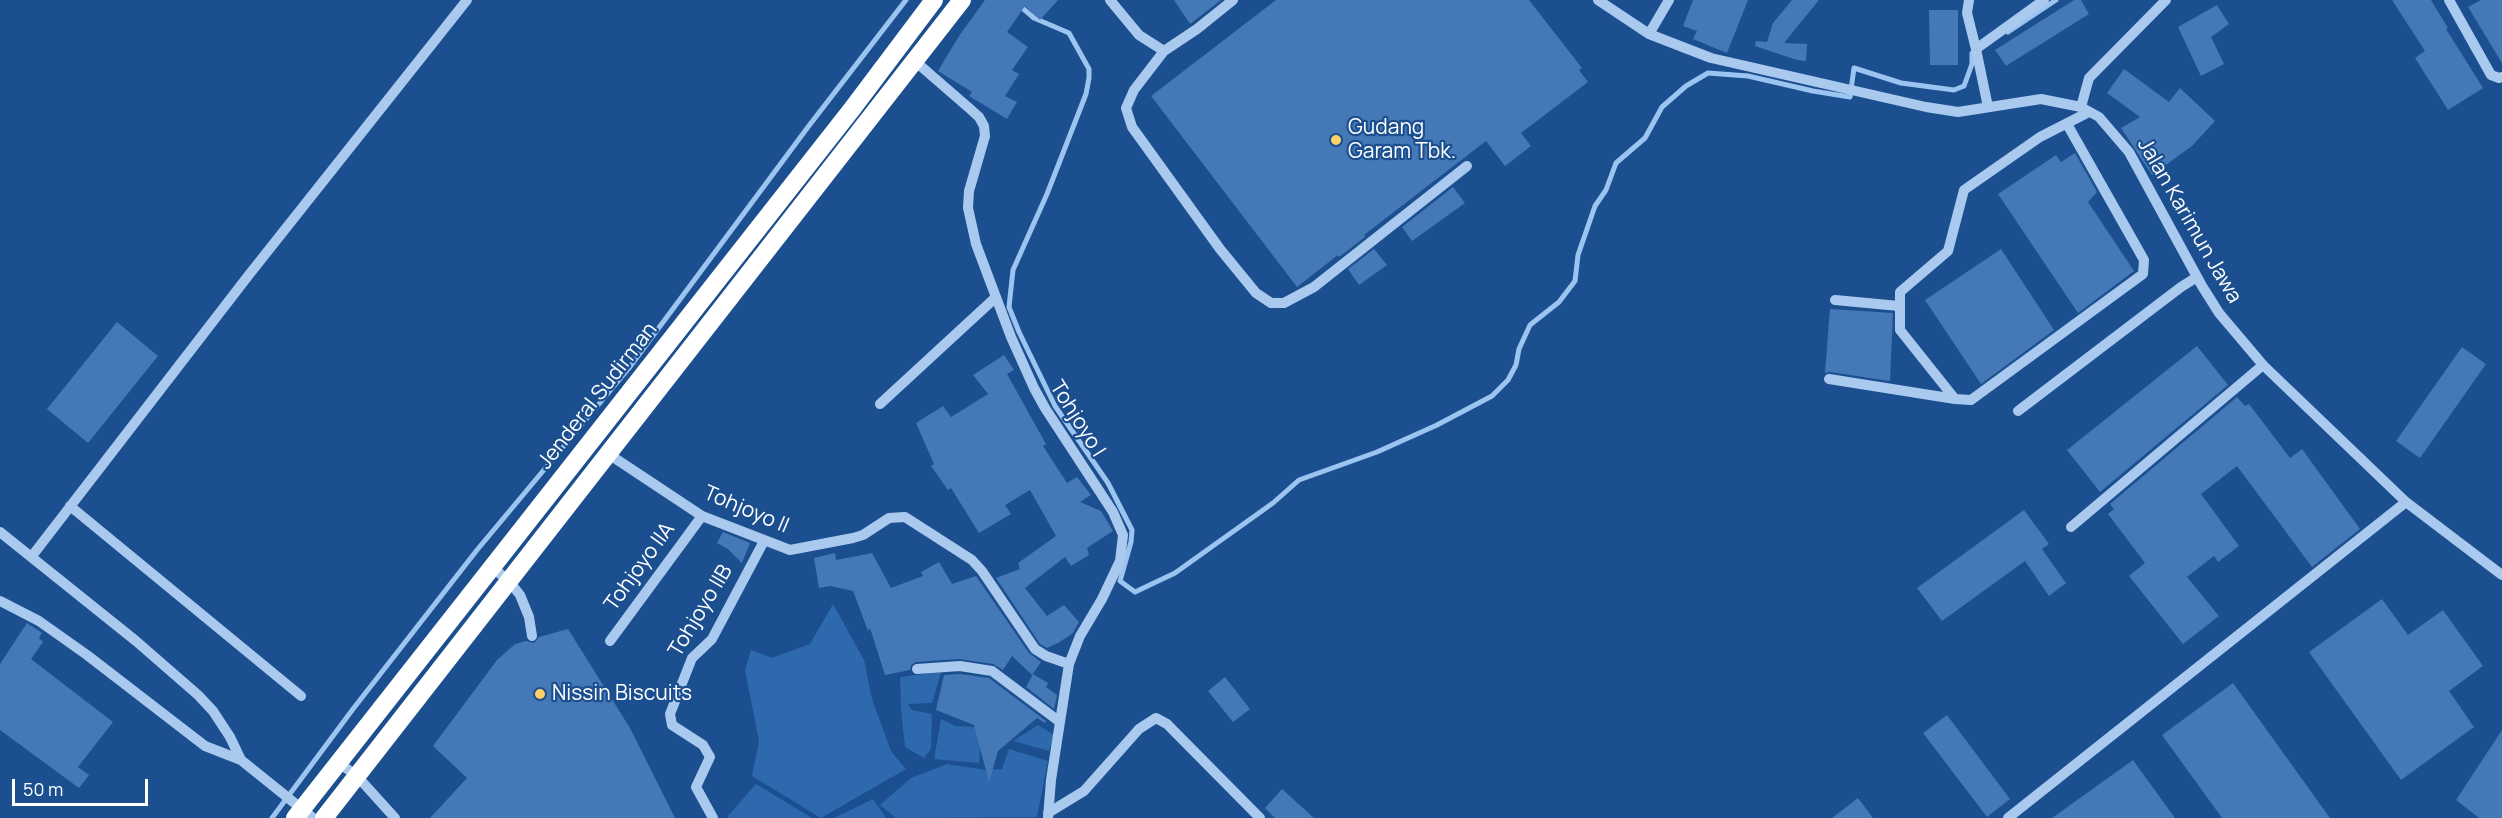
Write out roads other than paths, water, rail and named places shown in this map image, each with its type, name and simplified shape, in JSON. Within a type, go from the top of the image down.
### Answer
[{"type":"highway","name":"Jenderal Sudirman","points":[[304,815],[339,763],[852,109],[934,0]]},
{"type":"highway","name":"Jenderal Sudirman","points":[[324,818],[963,0]]},
{"type":"highway","points":[[921,16],[940,30]]},
{"type":"highway","points":[[690,315],[708,328]]},
{"type":"street","points":[[32,556],[248,276],[467,0]]},
{"type":"street","points":[[1110,0],[1138,34],[1164,51]]},
{"type":"street","points":[[1233,0],[1197,29],[1164,51],[1134,90],[1126,108],[1132,127],[1220,249],[1256,293],[1271,303],[1284,303],[1314,287],[1467,166]]},
{"type":"street","name":"Jalan Karimun Jawa","points":[[1598,0],[1649,34],[1711,58],[1896,101],[1958,112],[2041,99],[2085,110],[2099,117],[2128,152],[2219,313],[2263,365],[2406,502],[2502,575]]},
{"type":"street","points":[[1649,34],[1669,0]]},
{"type":"street","points":[[1969,0],[1967,13],[1988,107]]},
{"type":"street","points":[[1976,49],[2044,0]]},
{"type":"street","points":[[1955,399],[1900,330],[1900,292],[1948,251],[1964,190],[2040,137],[2067,124],[2085,110],[2089,78],[2166,0]]},
{"type":"street","points":[[2449,0],[2490,75],[2502,77]]},
{"type":"street","name":"Tohjoyo I","points":[[916,62],[979,117],[984,126],[985,136],[969,191],[968,208],[976,244],[1023,366],[1045,408],[1113,512],[1123,535],[1120,561],[1102,599],[1080,636],[1069,664],[1048,815]]},
{"type":"street","points":[[1829,379],[1971,400],[2143,274],[2145,260],[2067,124]]},
{"type":"street","points":[[2018,411],[2181,286],[2197,277]]},
{"type":"street","points":[[880,404],[995,298]]},
{"type":"street","points":[[1835,300],[1899,306]]},
{"type":"street","points":[[2071,527],[2263,365]]},
{"type":"street","name":"Tohjoyo II","points":[[607,453],[702,516],[790,550],[853,538],[863,535],[889,518],[905,517],[972,560],[982,571],[1035,649],[1046,656],[1069,664]]},
{"type":"street","points":[[2008,818],[2406,502]]},
{"type":"street","points":[[69,506],[301,696]]},
{"type":"street","name":"Tohjoyo IIA","points":[[610,641],[702,516]]},
{"type":"street","points":[[0,532],[32,556],[198,695],[213,711],[230,737],[241,760]]},
{"type":"street","name":"Tohjoyo IIB","points":[[713,818],[696,787],[710,757],[703,745],[672,725],[670,714],[692,658],[712,639],[764,541]]},
{"type":"street","points":[[493,568],[509,581],[524,602],[532,636]]},
{"type":"street","points":[[0,601],[39,621],[205,746],[241,760],[304,815]]},
{"type":"street","points":[[917,669],[960,666],[992,671],[1060,722]]},
{"type":"street","points":[[1048,815],[1090,785],[1139,729],[1156,718],[1167,724],[1260,818]]},
{"type":"street","points":[[339,763],[357,776],[393,817]]},
{"type":"waterway","points":[[272,818],[353,709],[477,550],[629,368],[808,127],[906,0]]},
{"type":"waterway","points":[[1013,0],[1034,18],[1069,33],[1089,69],[1089,78],[1086,94],[1047,194],[1013,270],[1009,307],[1055,406],[1108,483],[1132,530],[1120,581],[1135,592],[1175,573],[1273,503],[1299,480],[1377,452],[1437,425],[1492,396],[1508,380],[1516,365],[1519,349],[1530,325],[1559,302],[1575,281],[1578,255],[1595,206],[1606,190],[1616,163],[1645,138],[1662,107],[1686,86],[1708,73],[1748,76],[1850,97],[1854,68],[1901,83],[1954,90],[1964,86],[1972,64],[1972,53],[1976,51]]},
{"type":"waterway","points":[[2008,32],[2056,0]]},
{"type":"place","name":"Gudang Garam Tbk.","points":[[1336,140]]},
{"type":"place","name":"Nissin Biscuits","points":[[540,694]]}]
